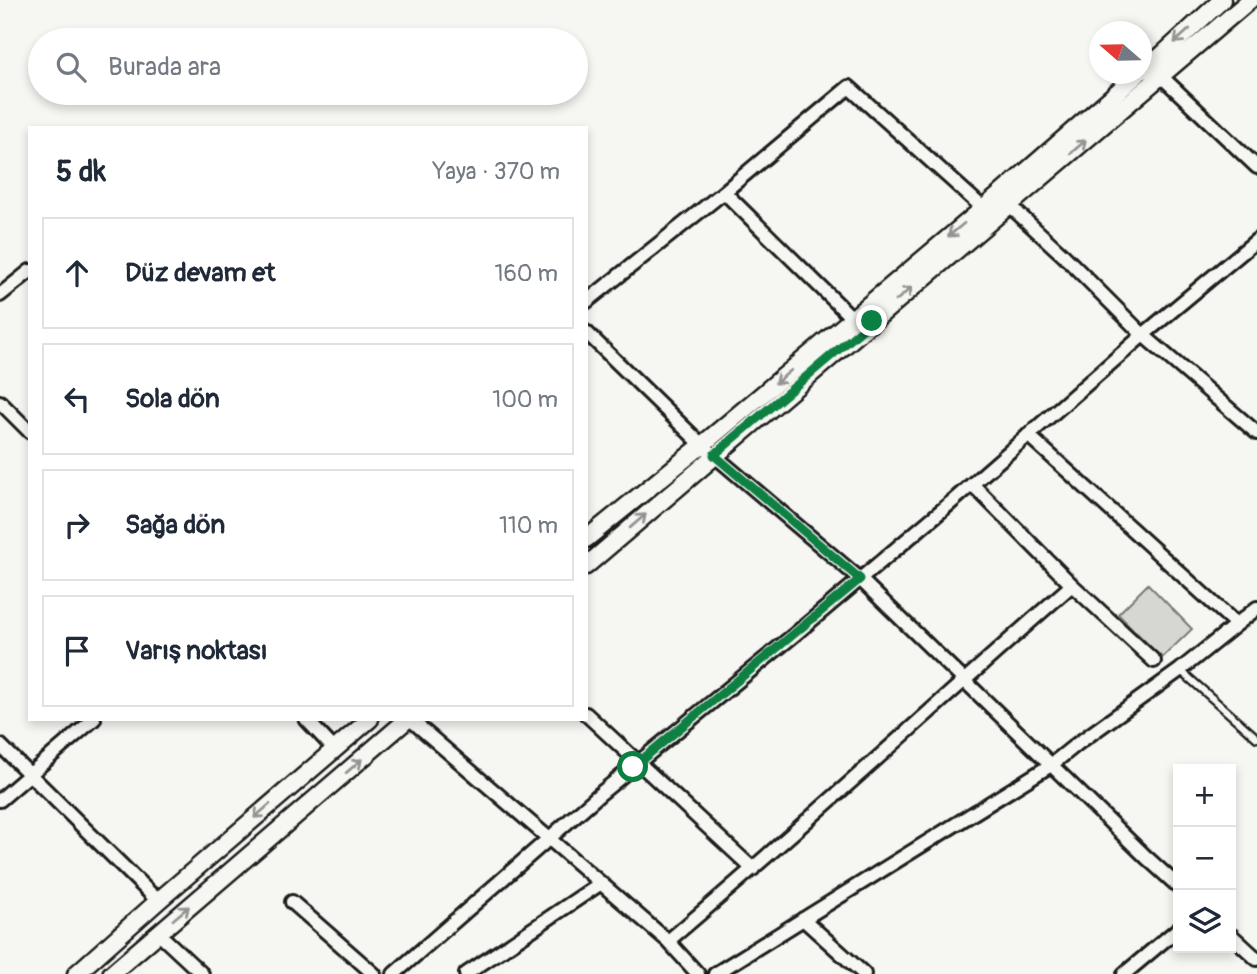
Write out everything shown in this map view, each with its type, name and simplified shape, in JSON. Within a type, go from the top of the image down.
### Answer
[{"type":"street","points":[[1152,63],[1222,0]]},
{"type":"street","points":[[588,538],[708,450],[1010,206],[1250,0]]},
{"type":"street","points":[[1161,76],[1257,167]]},
{"type":"street","points":[[588,564],[852,317],[1126,84]]},
{"type":"street","points":[[588,300],[724,192],[849,87],[983,208]]},
{"type":"street","points":[[724,192],[852,317]]},
{"type":"street","points":[[1010,206],[1143,335],[1257,433]]},
{"type":"street","points":[[394,974],[638,762],[860,579],[1257,240]]},
{"type":"street","points":[[0,295],[28,273]]},
{"type":"street","points":[[588,334],[708,450],[860,579],[1173,881]]},
{"type":"street","points":[[0,402],[28,430]]},
{"type":"street","points":[[1028,435],[1236,624]]},
{"type":"street","points":[[971,484],[1072,585],[1154,661]]},
{"type":"street","points":[[668,941],[753,869],[1072,585]]},
{"type":"street","points":[[715,974],[1051,765],[1180,670],[1257,608]]},
{"type":"street","points":[[588,716],[753,869]]},
{"type":"street","points":[[0,800],[91,721]]},
{"type":"street","points":[[308,721],[334,750]]},
{"type":"street","points":[[76,974],[368,721]]},
{"type":"street","points":[[111,974],[407,721]]},
{"type":"street","points":[[411,721],[668,941],[698,974]]},
{"type":"street","points":[[0,745],[158,901]]},
{"type":"street","points":[[466,974],[601,883]]},
{"type":"street","points":[[292,902],[374,974]]},
{"type":"street","points":[[803,919],[864,974]]},
{"type":"street","points":[[158,933],[202,974]]},
{"type":"street","points":[[1124,974],[1173,933]]},
{"type":"street","points":[[1236,940],[1257,959]]},
{"type":"lane","points":[[1180,670],[1257,738]]},
{"type":"shaded area","points":[[1148,584],[1192,629],[1162,658],[1118,614]]},
{"type":"route","points":[[633,767],[860,579],[714,455],[872,321]]}]
